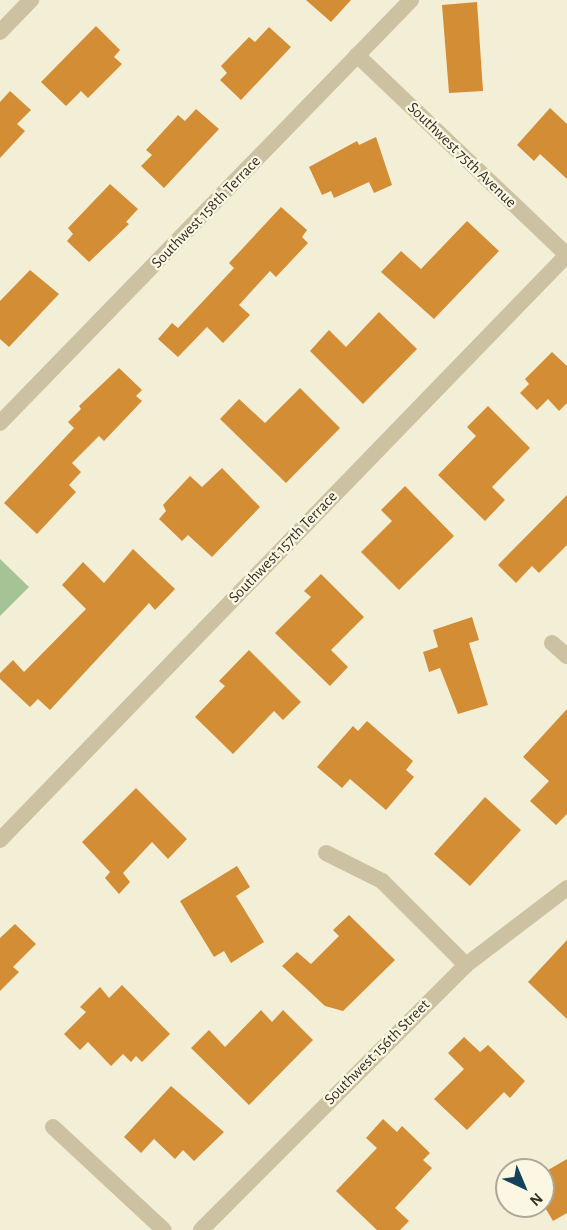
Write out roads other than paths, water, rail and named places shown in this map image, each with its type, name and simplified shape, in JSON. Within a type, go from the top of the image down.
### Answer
[{"type":"street","points":[[0,32],[31,0]]},
{"type":"street","name":"Southwest 158th Terrace","points":[[0,423],[411,0]]},
{"type":"street","name":"Southwest 75th Avenue","points":[[357,55],[567,255]]},
{"type":"street","name":"Southwest 157th Terrace","points":[[0,840],[567,255]]},
{"type":"street","points":[[552,642],[567,656]]},
{"type":"street","points":[[326,853],[382,881],[466,964]]},
{"type":"street","name":"Southwest 156th Street","points":[[201,1230],[466,964],[567,888]]},
{"type":"street","points":[[54,1126],[164,1230]]}]
